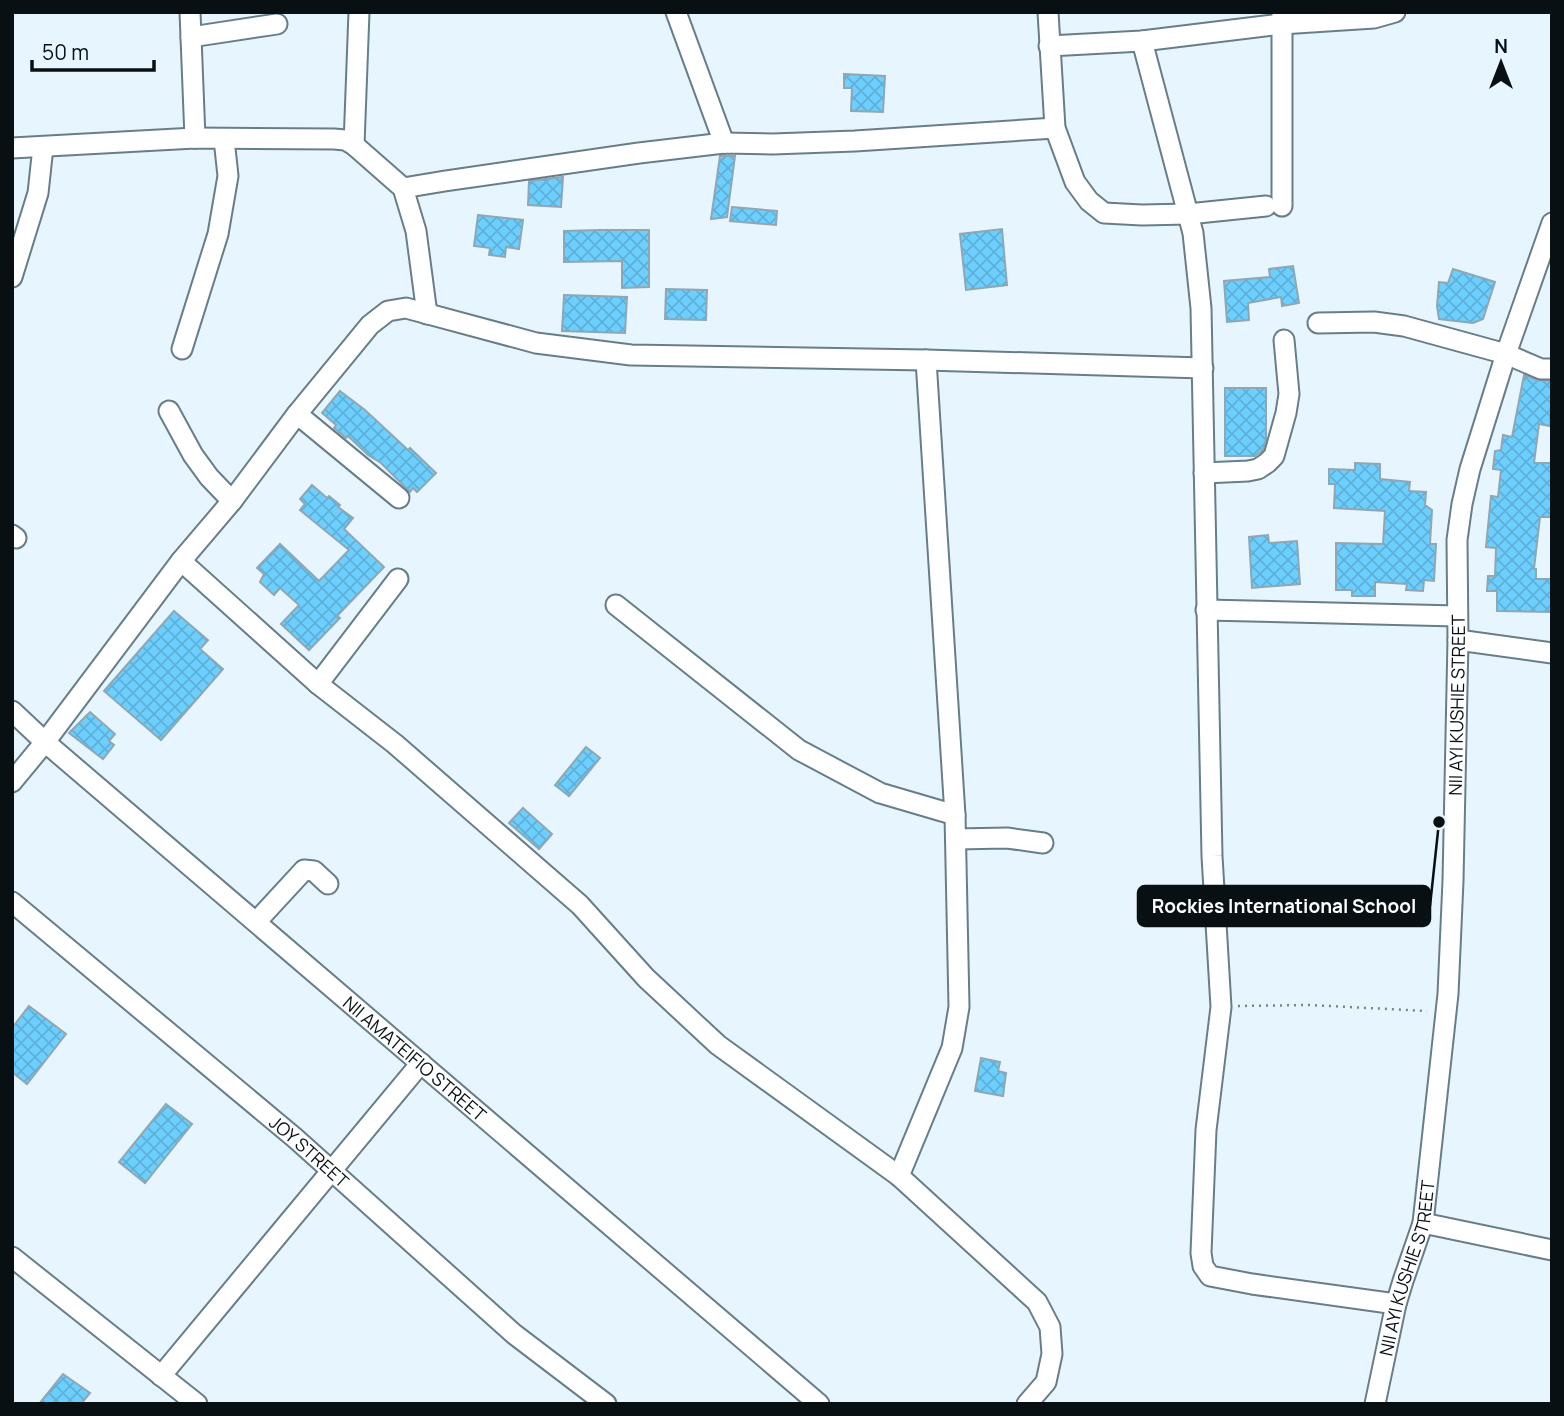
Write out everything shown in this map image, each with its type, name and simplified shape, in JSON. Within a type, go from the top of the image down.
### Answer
[{"type":"street","points":[[190,12],[195,138]]},
{"type":"street","points":[[354,145],[359,12]]},
{"type":"street","points":[[676,12],[724,143]]},
{"type":"street","points":[[1048,12],[1055,128],[1075,183],[1089,201],[1104,213],[1142,215],[1188,214],[1274,206],[1281,18]]},
{"type":"street","points":[[1049,46],[1142,41],[1281,18],[1374,18],[1395,12]]},
{"type":"street","points":[[191,37],[277,24]]},
{"type":"street","points":[[1142,41],[1193,233],[1200,295],[1212,856],[1221,1007],[1206,1130],[1201,1253],[1203,1266],[1210,1276],[1396,1304]]},
{"type":"street","points":[[403,188],[724,143],[800,143],[1055,128]]},
{"type":"street","points":[[12,148],[195,138],[345,140],[403,188],[416,231],[427,314]]},
{"type":"street","points":[[182,349],[218,234],[228,176],[224,139]]},
{"type":"street","points":[[12,277],[38,193],[43,147]]},
{"type":"street","name":"NII AYI KUSHIE STREET","points":[[1375,1404],[1396,1304],[1423,1223],[1446,1012],[1453,881],[1458,640],[1457,540],[1462,504],[1470,469],[1506,354],[1550,232]]},
{"type":"street","points":[[12,782],[297,414],[370,325],[388,311],[406,308],[536,343],[631,355],[1203,368]]},
{"type":"street","points":[[1318,323],[1374,322],[1404,326],[1506,354],[1541,369],[1552,369]]},
{"type":"street","points":[[1204,472],[1248,471],[1267,463],[1274,456],[1289,394],[1284,340]]},
{"type":"street","points":[[900,1176],[948,1058],[958,1007],[955,815],[926,360]]},
{"type":"street","points":[[169,411],[193,455],[209,477],[232,500]]},
{"type":"street","points":[[297,414],[399,498]]},
{"type":"street","points":[[181,561],[318,684],[396,744],[580,905],[646,978],[718,1045],[900,1176],[1037,1302],[1050,1327],[1052,1354],[1046,1381],[1027,1404]]},
{"type":"street","points":[[318,684],[398,579]]},
{"type":"street","points":[[616,605],[799,750],[880,793],[955,815]]},
{"type":"street","points":[[1206,610],[1457,616]]},
{"type":"street","points":[[1458,640],[1552,653]]},
{"type":"street","name":"NII AMATEIFIO STREET","points":[[12,711],[421,1063],[806,1400]]},
{"type":"street","points":[[956,839],[1007,838],[1043,843]]},
{"type":"street","points":[[256,922],[304,870],[314,871],[328,884]]},
{"type":"street","name":"JOY STREET","points":[[12,902],[295,1138],[514,1334],[606,1404]]},
{"type":"street","points":[[161,1376],[421,1063]]},
{"type":"street","points":[[1423,1223],[1552,1250]]},
{"type":"street","points":[[12,1257],[197,1404]]},
{"type":"path","points":[[1221,1007],[1309,1005],[1446,1012]]},
{"type":"building","points":[[844,74],[885,76],[883,112],[851,111],[852,88],[844,88]]},
{"type":"building","points":[[720,156],[735,156],[727,217],[711,219]]},
{"type":"building","points":[[563,177],[561,207],[528,205],[529,181]]},
{"type":"building","points":[[732,207],[777,211],[776,225],[730,221]]},
{"type":"building","points":[[478,215],[523,220],[519,249],[506,247],[505,257],[489,255],[490,248],[474,246]]},
{"type":"building","points":[[1002,229],[1007,285],[966,290],[960,234]]},
{"type":"building","points":[[649,230],[649,287],[622,288],[622,261],[564,262],[564,231]]},
{"type":"building","points":[[1293,266],[1299,303],[1282,306],[1281,297],[1248,303],[1249,320],[1227,322],[1224,281],[1270,277],[1269,269]]},
{"type":"building","points":[[1453,269],[1495,282],[1483,319],[1473,323],[1439,319],[1439,282],[1448,283]]},
{"type":"building","points":[[666,289],[707,290],[706,320],[665,319]]},
{"type":"building","points":[[564,295],[627,297],[625,333],[562,331]]},
{"type":"building","points":[[1524,375],[1537,380],[1552,381],[1550,426],[1539,424],[1534,463],[1552,463],[1552,517],[1540,517],[1534,569],[1536,579],[1552,579],[1552,612],[1497,611],[1497,591],[1487,591],[1488,576],[1495,576],[1496,548],[1486,547],[1491,496],[1498,497],[1501,470],[1493,469],[1495,451],[1501,450],[1503,435],[1512,437]]},
{"type":"building","points":[[1225,388],[1266,388],[1266,440],[1263,450],[1255,456],[1225,456]]},
{"type":"building","points":[[340,391],[408,450],[410,448],[436,473],[417,492],[413,488],[410,492],[381,463],[334,428],[336,425],[322,413]]},
{"type":"building","points":[[1355,463],[1380,464],[1380,479],[1410,482],[1409,491],[1426,492],[1425,505],[1432,510],[1430,544],[1436,544],[1434,581],[1424,580],[1423,591],[1406,590],[1407,584],[1375,582],[1375,596],[1352,596],[1352,590],[1336,590],[1336,543],[1383,544],[1385,511],[1334,508],[1335,484],[1329,484],[1329,469],[1355,470]]},
{"type":"building","points":[[312,485],[353,518],[344,529],[384,567],[309,650],[281,624],[299,605],[280,588],[274,595],[260,582],[264,574],[257,568],[280,544],[319,581],[349,550],[300,510],[305,504],[300,499]]},
{"type":"building","points":[[1268,535],[1269,543],[1297,541],[1300,584],[1252,588],[1249,537]]},
{"type":"building","points":[[174,611],[208,640],[200,649],[223,669],[161,740],[104,691]]},
{"type":"building","points":[[90,712],[115,734],[109,741],[114,745],[103,759],[69,733]]},
{"type":"building","points":[[586,747],[600,758],[569,796],[555,785]]},
{"type":"building","points":[[523,808],[552,834],[539,849],[509,823]]},
{"type":"building","points":[[29,1006],[66,1034],[27,1084],[12,1072],[12,1028]]},
{"type":"building","points":[[981,1058],[1000,1062],[998,1071],[1006,1073],[1003,1096],[975,1091]]},
{"type":"building","points":[[166,1104],[192,1124],[145,1183],[119,1162]]},
{"type":"building","points":[[63,1374],[90,1393],[81,1404],[39,1404]]},
{"type":"place","name":"Rockies International School","points":[[1439,822]]}]
